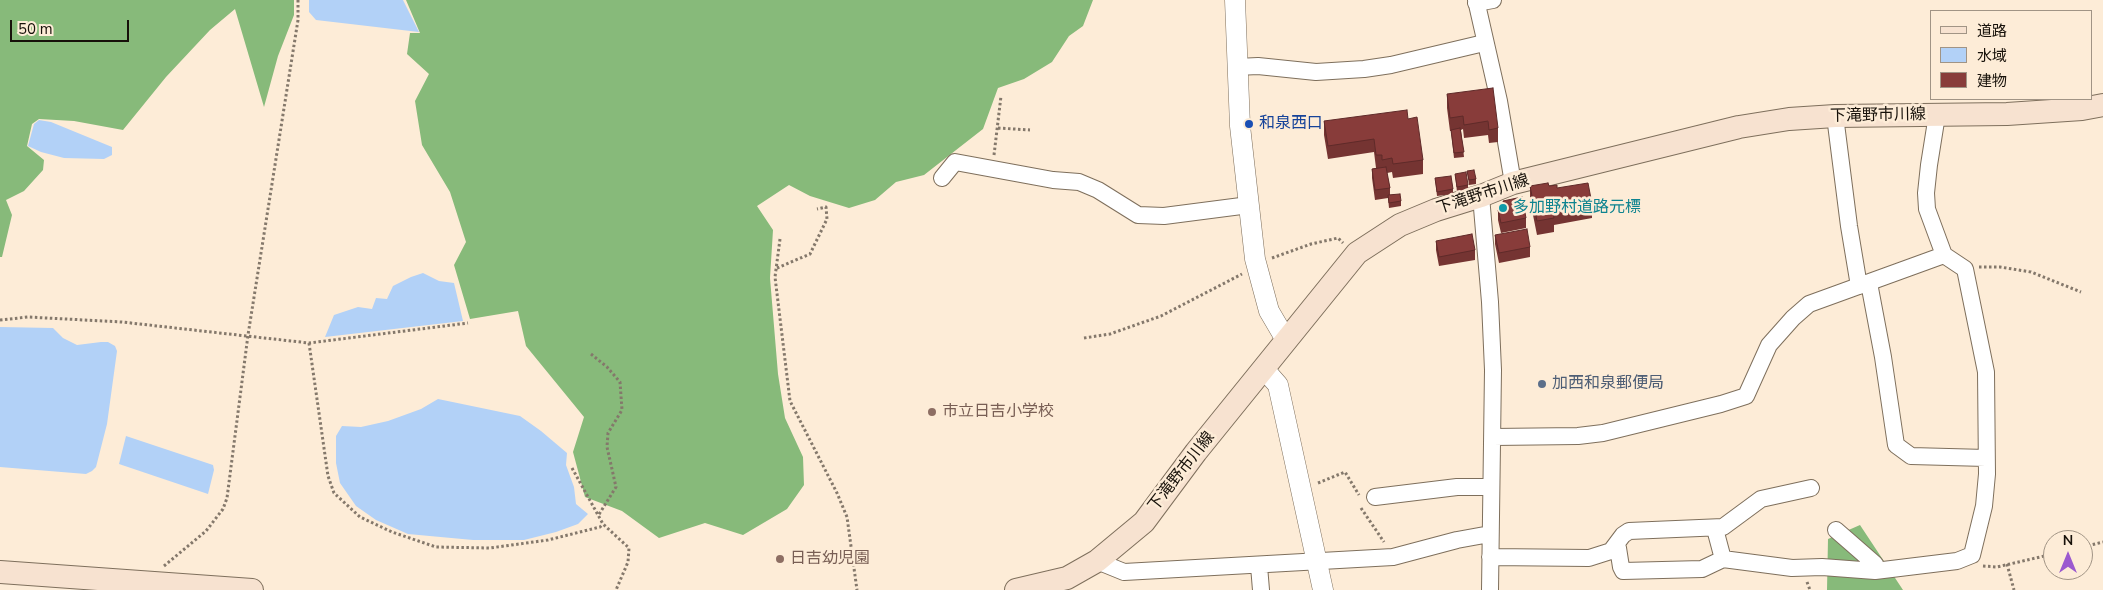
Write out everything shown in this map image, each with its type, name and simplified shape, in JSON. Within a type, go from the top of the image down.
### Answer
[{"type":"main road","name":"下滝野市川線","points":[[1016,590],[1066,584],[1144,522],[1196,452],[1357,253],[1400,225],[1436,210],[1481,196],[1513,183],[1739,126],[1835,116],[2007,114],[2103,106]]},
{"type":"main road","points":[[0,572],[154,586],[252,590]]},
{"type":"street","points":[[1235,0],[1240,126],[1256,267],[1269,311],[1286,340]]},
{"type":"street","points":[[1493,0],[1476,1],[1484,44],[1499,101],[1513,183]]},
{"type":"street","points":[[1237,67],[1258,66],[1316,72],[1364,69],[1391,65],[1484,44]]},
{"type":"street","points":[[1615,546],[1618,548],[1623,571],[1702,569],[1723,559],[1792,568],[1822,567],[1875,571],[1957,561],[1972,555],[1984,506],[1987,474],[1986,372],[1965,269],[1944,255],[1927,208],[1926,193],[1937,115]]},
{"type":"street","points":[[1835,116],[1849,226],[1883,357],[1896,446],[1911,456],[1986,458]]},
{"type":"street","points":[[942,178],[955,162],[1053,180],[1079,182],[1098,190],[1138,215],[1164,216],[1249,205]]},
{"type":"street","points":[[1481,196],[1490,302],[1493,370],[1490,590]]},
{"type":"street","points":[[1492,437],[1578,436],[1603,433],[1746,396],[1769,345],[1808,304],[1944,255]]},
{"type":"street","points":[[1264,369],[1278,386],[1323,590]]},
{"type":"street","points":[[1368,497],[1457,487],[1491,487]]},
{"type":"street","points":[[1490,557],[1589,558],[1611,551],[1623,535],[1637,530],[1715,528],[1728,523],[1761,499],[1811,488]]},
{"type":"street","points":[[1715,528],[1723,559]]},
{"type":"street","points":[[1836,530],[1875,564],[1875,571]]},
{"type":"street","points":[[1097,561],[1124,572],[1259,566],[1395,556],[1457,540],[1490,534]]},
{"type":"street","points":[[1259,566],[1261,590]]},
{"type":"path","points":[[154,586],[155,574],[206,531],[223,509],[227,498],[248,336],[295,38],[298,0]]},
{"type":"path","points":[[993,170],[1001,96]]},
{"type":"path","points":[[998,128],[1030,130]]},
{"type":"path","points":[[777,268],[810,254],[827,218],[826,207],[817,208]]},
{"type":"path","points":[[1084,338],[1110,334],[1161,316],[1274,257],[1311,244],[1338,238],[1357,253]]},
{"type":"path","points":[[780,239],[776,277],[790,401],[837,492],[847,517],[857,590]]},
{"type":"path","points":[[1965,269],[1972,267],[2000,267],[2031,272],[2081,292]]},
{"type":"path","points":[[0,320],[28,317],[122,322],[309,343],[468,323]]},
{"type":"path","points":[[309,343],[328,476],[334,493],[360,517],[392,532],[436,546],[490,548],[548,540],[600,527],[603,524]]},
{"type":"path","points":[[592,354],[620,382],[622,410],[608,433],[607,447],[616,487],[598,516]]},
{"type":"path","points":[[572,468],[603,524],[629,548],[628,562],[616,590]]},
{"type":"path","points":[[1300,489],[1345,472],[1368,497]]},
{"type":"path","points":[[1361,508],[1395,556]]},
{"type":"path","points":[[1969,556],[1980,566],[1997,567],[2043,556]]},
{"type":"path","points":[[2007,564],[2014,590]]},
{"type":"green space","points":[[0,0],[294,0],[294,15],[278,56],[264,107],[235,9],[210,30],[166,77],[123,130],[74,121],[39,119],[32,124],[27,146],[44,160],[43,170],[24,191],[6,200],[12,215],[2,257],[0,257]]},
{"type":"green space","points":[[406,0],[1093,0],[1083,26],[1069,36],[1052,62],[1024,79],[998,88],[983,129],[924,175],[896,182],[875,200],[849,208],[810,196],[789,185],[757,206],[773,230],[770,278],[778,374],[785,418],[803,457],[804,485],[787,509],[743,535],[705,523],[659,538],[622,511],[585,497],[573,452],[584,417],[526,346],[518,311],[470,319],[454,265],[466,242],[450,192],[422,145],[415,101],[429,74],[407,54],[410,33],[420,33]]},
{"type":"green space","points":[[1860,525],[1903,590],[1827,590],[1828,539]]},
{"type":"water","points":[[309,0],[403,0],[419,32],[316,20],[309,12]]},
{"type":"water","points":[[39,120],[51,122],[112,147],[112,155],[104,159],[64,158],[41,152],[28,146],[34,124]]},
{"type":"water","points":[[423,273],[439,281],[454,283],[463,321],[325,337],[334,315],[358,307],[372,309],[376,298],[387,299],[393,286]]},
{"type":"water","points":[[0,327],[53,328],[63,338],[77,345],[108,342],[115,346],[117,351],[107,424],[96,467],[92,471],[86,474],[0,467]]},
{"type":"water","points":[[438,399],[520,416],[541,431],[567,453],[566,465],[574,487],[576,504],[588,514],[578,524],[524,540],[473,540],[408,534],[376,520],[356,506],[340,483],[336,463],[336,436],[342,426],[361,427],[388,421],[421,409]]},
{"type":"water","points":[[126,436],[213,465],[214,470],[208,494],[119,464]]},
{"type":"building","points":[[1493,88],[1498,128],[1489,130],[1488,121],[1464,125],[1463,116],[1450,118],[1447,94]]},
{"type":"building","points":[[1407,110],[1408,119],[1417,117],[1423,160],[1393,164],[1392,158],[1382,160],[1382,155],[1376,155],[1374,139],[1328,146],[1324,121]]},
{"type":"building","points":[[1460,128],[1464,152],[1454,153],[1451,130]]},
{"type":"building","points":[[1386,167],[1390,188],[1375,190],[1372,169]]},
{"type":"building","points":[[1474,170],[1476,179],[1469,180],[1467,171]]},
{"type":"building","points":[[1466,172],[1468,185],[1457,187],[1455,174]]},
{"type":"building","points":[[1451,176],[1453,189],[1437,192],[1435,178]]},
{"type":"building","points":[[1548,183],[1549,186],[1557,185],[1557,188],[1588,183],[1592,204],[1553,212],[1554,218],[1537,221],[1530,186]]},
{"type":"building","points":[[1400,194],[1401,201],[1389,203],[1388,195]]},
{"type":"building","points":[[1522,197],[1526,218],[1501,223],[1498,210],[1505,209],[1503,201]]},
{"type":"building","points":[[1527,229],[1530,247],[1499,253],[1495,235]]},
{"type":"building","points":[[1472,234],[1475,250],[1439,257],[1436,241]]},
{"type":"place","name":"和泉西口","points":[[1249,124]]},
{"type":"place","name":"多加野村道路元標","points":[[1503,208]]},
{"type":"place","name":"加西和泉郵便局","points":[[1542,384]]},
{"type":"place","name":"市立日吉小学校","points":[[932,412]]},
{"type":"place","name":"日吉幼児園","points":[[780,559]]}]
